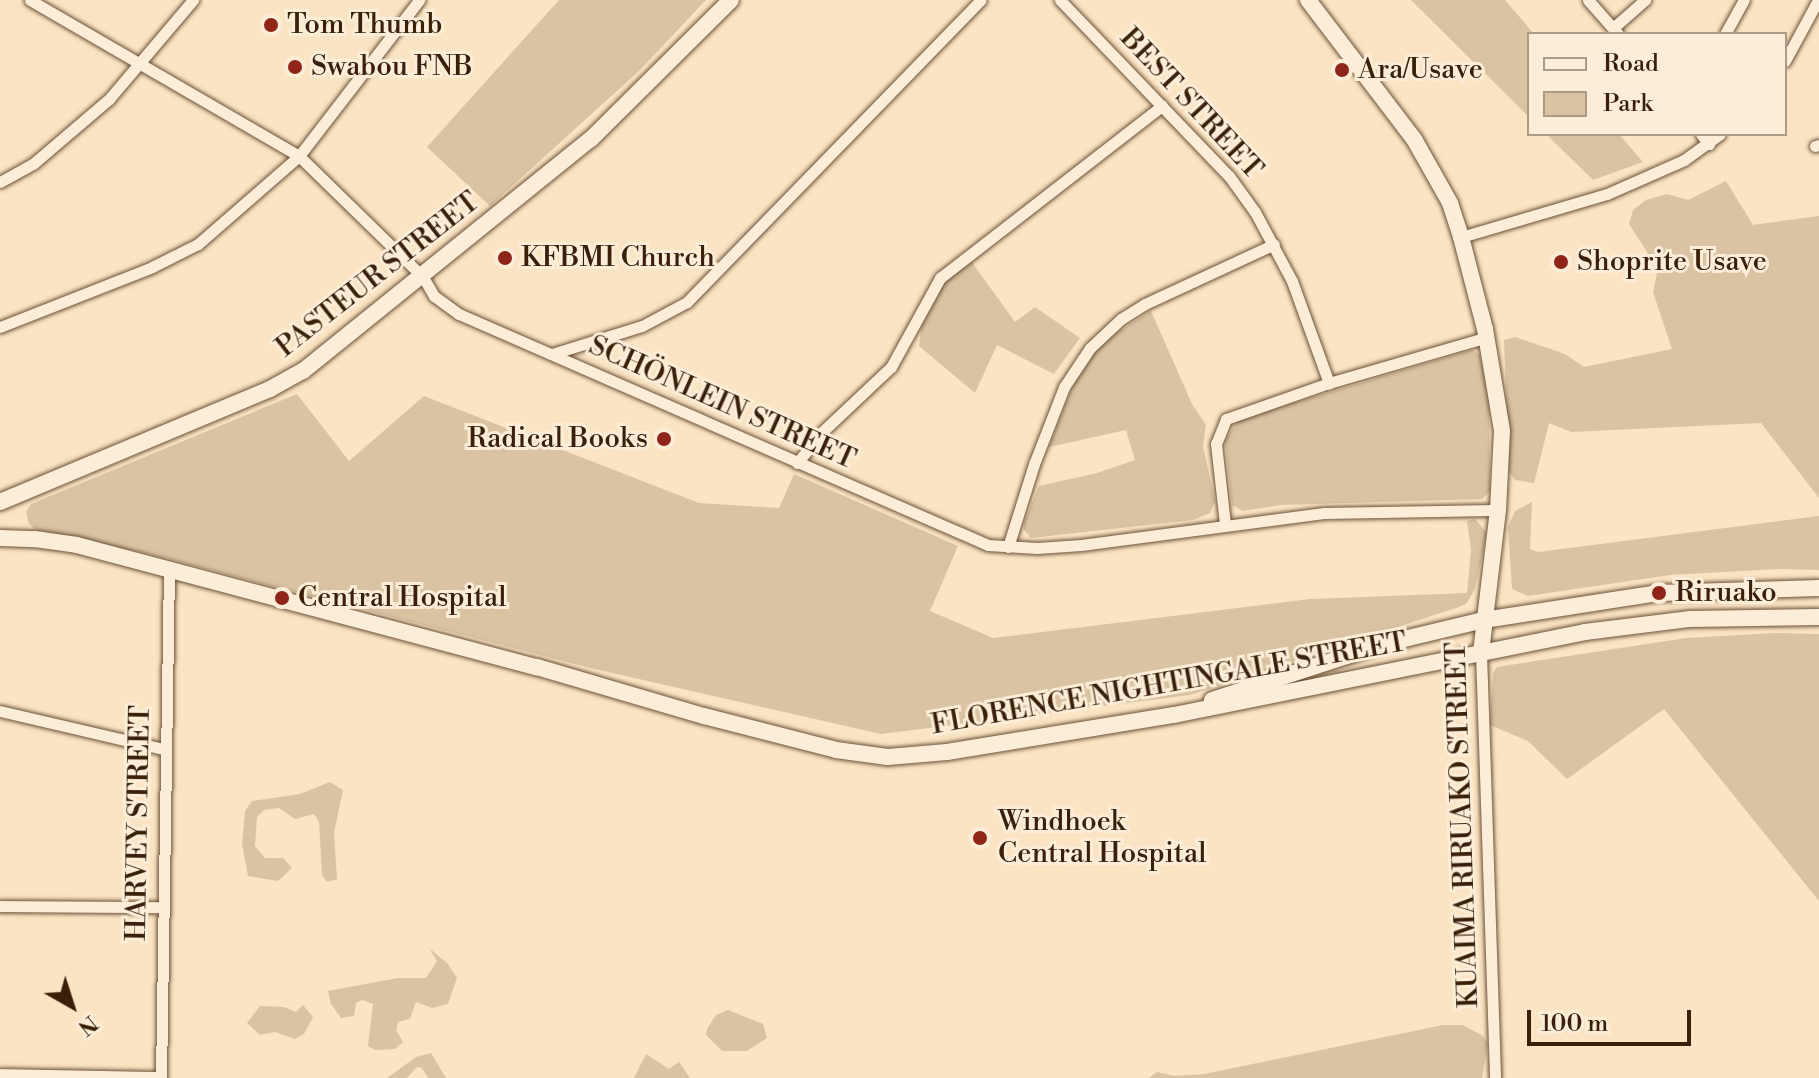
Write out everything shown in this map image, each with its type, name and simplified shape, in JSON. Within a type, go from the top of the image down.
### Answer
[{"type":"main road","name":"PASTEUR STREET","points":[[0,502],[289,380],[423,277],[602,130],[731,0]]},
{"type":"main road","name":"KUAIMA RIRUAKO STREET","points":[[1308,0],[1414,139],[1450,203],[1461,237],[1487,337],[1502,431],[1498,510],[1481,653]]},
{"type":"main road","name":"FLORENCE NIGHTINGALE STREET","points":[[0,538],[56,541],[537,667],[565,678],[805,742],[888,757],[947,752],[1174,715],[1585,632],[1690,619],[1819,617]]},
{"type":"main road","name":"FLORENCE NIGHTINGALE STREET","points":[[537,667],[567,671],[840,742],[913,749],[1192,705],[1383,644],[1484,620],[1659,593],[1819,588]]},
{"type":"street","name":"SCHÖNLEIN STREET","points":[[30,0],[299,156],[423,277],[434,296],[459,314],[969,538],[1008,547],[1081,545],[1324,513],[1498,510]]},
{"type":"street","points":[[0,182],[34,163],[76,130],[141,65],[193,0]]},
{"type":"street","points":[[0,327],[152,267],[198,244],[299,156],[419,0]]},
{"type":"street","points":[[552,354],[642,326],[687,302],[981,0]]},
{"type":"street","name":"BEST STREET","points":[[1060,0],[1229,176],[1274,244],[1308,317],[1329,383]]},
{"type":"street","points":[[1588,0],[1615,31],[1645,0]]},
{"type":"street","points":[[1726,32],[1744,0]]},
{"type":"street","points":[[1787,57],[1818,0]]},
{"type":"street","points":[[797,463],[822,432],[891,367],[940,278],[1162,106]]},
{"type":"street","points":[[1461,237],[1607,194],[1663,170],[1705,139]]},
{"type":"street","points":[[1008,547],[1034,464],[1064,387],[1090,348],[1121,319],[1145,304],[1274,244]]},
{"type":"street","points":[[1225,524],[1216,444],[1226,419],[1329,383],[1487,337]]},
{"type":"street","name":"HARVEY STREET","points":[[161,1077],[163,749],[169,570]]},
{"type":"street","name":"KUAIMA RIRUAKO STREET","points":[[1481,653],[1495,1078]]},
{"type":"street","points":[[0,711],[163,749]]},
{"type":"street","points":[[0,906],[162,907]]},
{"type":"street","points":[[0,1074],[161,1077]]},
{"type":"green space","points":[[559,0],[706,0],[640,70],[490,206],[427,147]]},
{"type":"green space","points":[[1411,0],[1505,0],[1532,32],[1527,32],[1527,115]]},
{"type":"green space","points":[[1548,136],[1621,136],[1643,162],[1593,180]]},
{"type":"green space","points":[[1726,181],[1753,225],[1819,216],[1819,498],[1761,423],[1571,432],[1549,423],[1534,483],[1515,480],[1509,472],[1504,340],[1515,337],[1565,354],[1584,367],[1672,349],[1653,292],[1658,269],[1629,224],[1633,210],[1646,200],[1667,194],[1688,200]]},
{"type":"green space","points":[[971,261],[1015,322],[1035,307],[1080,338],[1054,374],[997,345],[975,393],[919,346],[922,321],[941,286]]},
{"type":"green space","points":[[1151,311],[1192,404],[1206,425],[1203,446],[1215,501],[1210,513],[1193,520],[1031,538],[1024,530],[1024,523],[1039,486],[1097,473],[1135,460],[1126,430],[1049,447],[1077,374],[1088,359],[1111,336]]},
{"type":"green space","points":[[1472,350],[1480,355],[1489,402],[1490,491],[1482,499],[1281,505],[1243,511],[1232,505],[1225,440],[1239,419]]},
{"type":"green space","points":[[297,394],[349,461],[424,396],[699,503],[779,508],[794,474],[958,546],[930,611],[993,638],[1310,599],[1467,593],[1471,550],[1467,521],[1475,519],[1487,533],[1475,589],[1466,604],[1456,608],[1190,695],[881,734],[586,667],[145,553],[39,532],[29,524],[26,512],[31,504]]},
{"type":"green space","points":[[1532,502],[1530,549],[1538,552],[1819,516],[1819,570],[1670,575],[1528,596],[1512,589],[1508,527],[1515,511]]},
{"type":"green space","points":[[1819,634],[1819,901],[1664,709],[1567,779],[1528,741],[1490,725],[1493,673],[1497,667],[1686,638]]},
{"type":"green space","points":[[330,782],[343,790],[334,833],[337,879],[327,882],[322,875],[319,822],[314,814],[295,819],[279,808],[264,810],[257,817],[255,846],[265,858],[283,858],[292,868],[278,881],[248,876],[242,844],[245,811],[252,801],[300,794]]},
{"type":"green space","points":[[429,948],[448,964],[457,978],[448,1004],[432,1008],[416,1002],[410,1019],[398,1022],[396,1030],[403,1042],[395,1049],[375,1050],[368,1046],[373,1004],[362,1000],[356,1003],[354,1016],[341,1018],[331,1004],[328,991],[398,978],[426,978],[437,961]]},
{"type":"green space","points":[[303,1005],[313,1017],[304,1034],[295,1039],[275,1032],[260,1035],[247,1023],[260,1006],[284,1007],[296,1012]]},
{"type":"green space","points":[[728,1010],[763,1024],[767,1038],[747,1051],[722,1051],[706,1035],[716,1015]]},
{"type":"green space","points":[[1443,1025],[1463,1025],[1483,1036],[1488,1044],[1482,1078],[1149,1078],[1157,1072],[1174,1076],[1204,1074]]},
{"type":"green space","points":[[431,1053],[446,1078],[428,1078],[422,1068],[417,1067],[407,1078],[387,1078],[416,1057]]},
{"type":"green space","points":[[646,1054],[669,1069],[679,1062],[690,1078],[634,1078]]},
{"type":"place","name":"Tom Thumb","points":[[271,25]]},
{"type":"place","name":"Swabou FNB","points":[[295,67]]},
{"type":"place","name":"Ara/Usave","points":[[1342,70]]},
{"type":"place","name":"KFBMI Church","points":[[505,258]]},
{"type":"place","name":"Shoprite Usave","points":[[1561,262]]},
{"type":"place","name":"Radical Books","points":[[664,439]]},
{"type":"place","name":"Riruako","points":[[1659,593]]},
{"type":"place","name":"Central Hospital","points":[[282,598]]},
{"type":"place","name":"Windhoek Central Hospital","points":[[980,838]]}]
